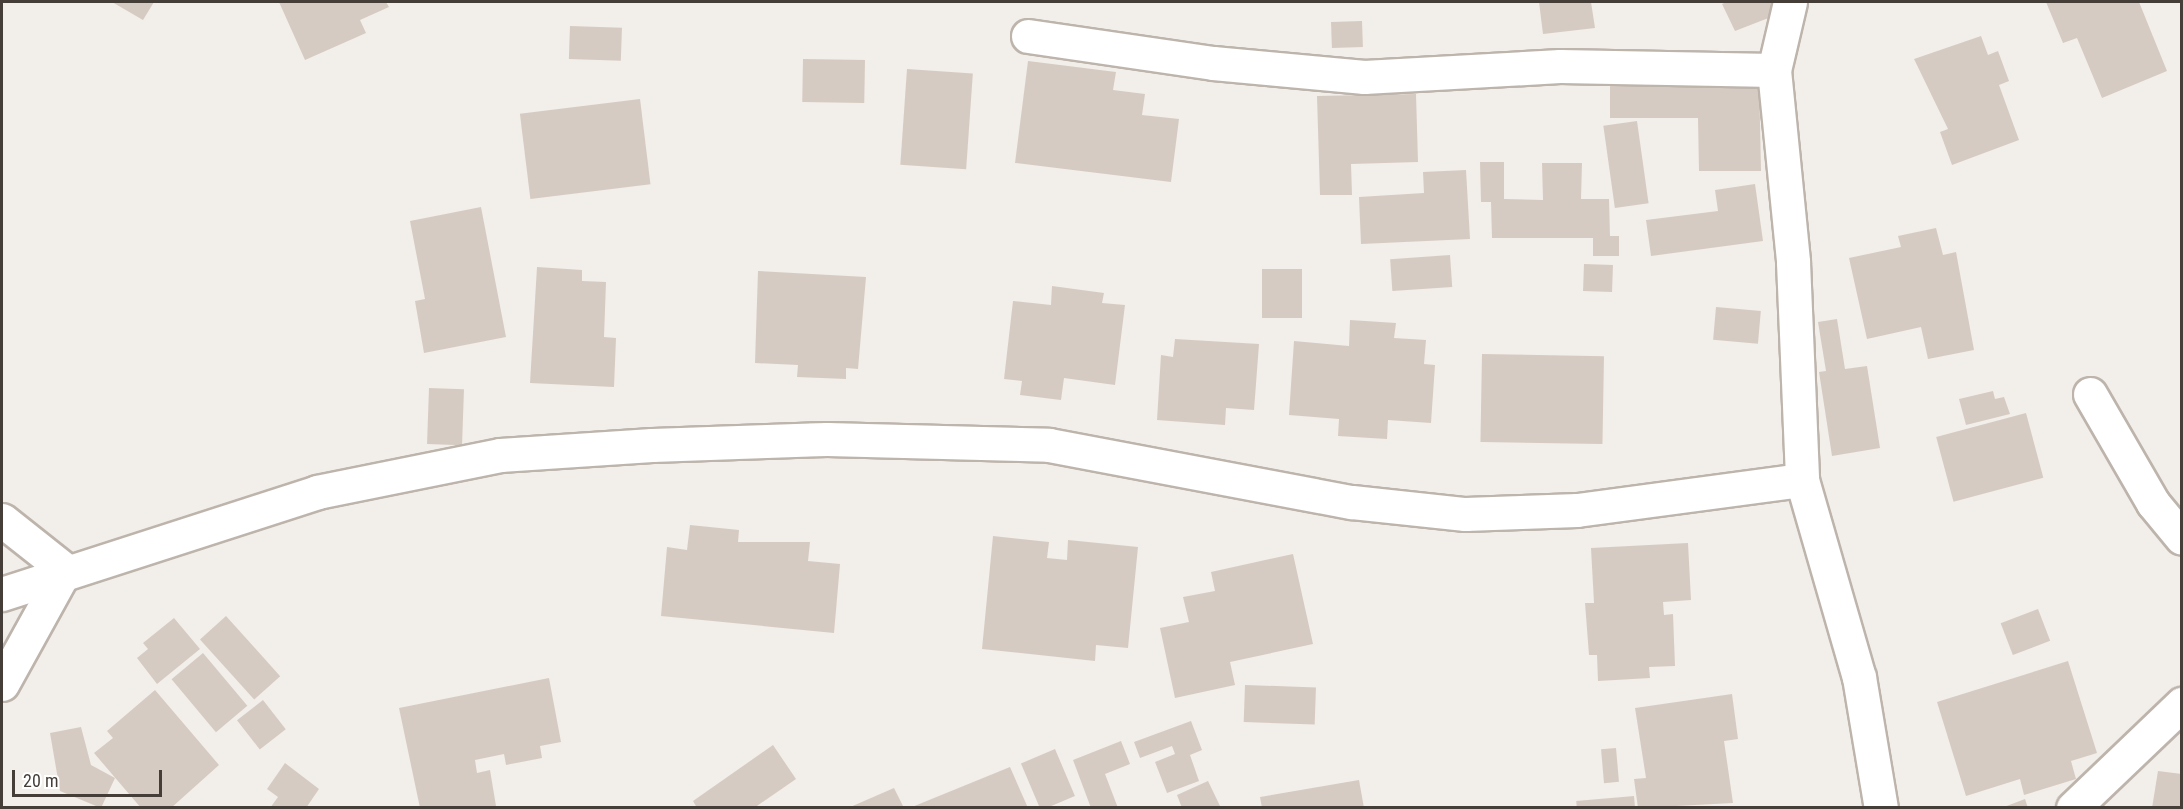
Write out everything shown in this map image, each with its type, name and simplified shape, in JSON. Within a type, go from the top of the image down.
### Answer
[{"type":"street","points":[[1790,2],[1774,70],[1793,262],[1802,480],[1859,677],[1881,807]]},
{"type":"street","points":[[1028,36],[1364,77],[1560,66],[1774,70]]},
{"type":"street","points":[[2090,394],[2153,503],[2181,538]]},
{"type":"street","points":[[2,594],[64,570],[128,557],[317,492],[500,455],[652,445],[827,439],[1050,444],[1352,502],[1465,514],[1577,510],[1802,480]]},
{"type":"street","points":[[2,520],[64,570]]},
{"type":"street","points":[[2,684],[64,570]]},
{"type":"street","points":[[2073,807],[2181,704]]},
{"type":"building","points":[[112,2],[154,2],[143,20]]},
{"type":"building","points":[[279,2],[386,2],[389,7],[360,20],[366,33],[305,60]]},
{"type":"building","points":[[1539,2],[1591,2],[1595,28],[1543,34]]},
{"type":"building","points":[[1726,2],[1775,2],[1781,13],[1735,31],[1722,4]]},
{"type":"building","points":[[2046,2],[2139,2],[2167,71],[2102,98],[2077,38],[2063,43]]},
{"type":"building","points":[[1362,21],[1363,47],[1332,48],[1331,22]]},
{"type":"building","points":[[570,26],[622,28],[621,61],[569,59]]},
{"type":"building","points":[[1981,36],[1988,55],[1998,51],[2009,81],[1999,85],[2019,140],[1952,165],[1940,132],[1948,129],[1914,59]]},
{"type":"building","points":[[803,59],[865,60],[864,103],[802,102]]},
{"type":"building","points":[[1028,61],[1116,72],[1113,90],[1145,94],[1142,115],[1179,119],[1171,182],[1015,163]]},
{"type":"building","points":[[907,69],[973,74],[966,169],[900,165]]},
{"type":"building","points":[[1759,76],[1761,171],[1699,171],[1698,118],[1610,118],[1610,77]]},
{"type":"building","points":[[1416,94],[1418,162],[1351,164],[1352,195],[1320,195],[1317,96]]},
{"type":"building","points":[[640,99],[650,184],[530,199],[520,114]]},
{"type":"building","points":[[1637,121],[1649,203],[1615,208],[1603,126]]},
{"type":"building","points":[[1480,162],[1504,162],[1504,199],[1543,200],[1542,163],[1582,163],[1581,199],[1609,199],[1610,236],[1619,236],[1619,256],[1593,256],[1593,238],[1492,238],[1491,202],[1481,202]]},
{"type":"building","points":[[1466,170],[1470,239],[1361,244],[1359,197],[1424,193],[1423,172]]},
{"type":"building","points":[[1755,184],[1763,241],[1651,256],[1646,220],[1718,211],[1715,190]]},
{"type":"building","points":[[481,207],[506,337],[424,353],[415,301],[425,299],[410,221]]},
{"type":"building","points":[[1936,228],[1943,255],[1956,252],[1974,350],[1928,359],[1921,327],[1867,339],[1849,258],[1901,247],[1898,236]]},
{"type":"building","points":[[1450,255],[1452,287],[1392,291],[1390,259]]},
{"type":"building","points":[[1584,264],[1613,265],[1612,292],[1583,291]]},
{"type":"building","points":[[537,267],[582,270],[582,281],[606,282],[604,337],[616,338],[614,387],[530,383]]},
{"type":"building","points":[[1262,269],[1302,269],[1302,318],[1262,318]]},
{"type":"building","points":[[758,271],[866,277],[858,369],[846,368],[846,379],[797,377],[798,365],[755,363]]},
{"type":"building","points":[[1052,286],[1104,293],[1102,303],[1125,305],[1115,385],[1064,378],[1061,400],[1020,395],[1022,381],[1004,379],[1013,301],[1051,305]]},
{"type":"building","points":[[1716,307],[1761,311],[1758,344],[1713,340]]},
{"type":"building","points":[[1837,319],[1845,369],[1867,366],[1880,448],[1832,456],[1819,372],[1826,371],[1818,322]]},
{"type":"building","points":[[1350,320],[1396,323],[1394,338],[1426,340],[1424,364],[1435,365],[1431,423],[1388,420],[1387,439],[1338,436],[1339,419],[1289,415],[1294,341],[1349,346]]},
{"type":"building","points":[[1175,339],[1259,344],[1254,410],[1226,408],[1225,425],[1157,420],[1161,355],[1173,357]]},
{"type":"building","points":[[1482,354],[1604,356],[1602,444],[1480,442]]},
{"type":"building","points":[[429,388],[464,389],[462,445],[427,444]]},
{"type":"building","points":[[1993,391],[1995,399],[2004,397],[2010,414],[1966,425],[1959,399]]},
{"type":"building","points":[[2026,413],[2043,478],[1954,502],[1936,437]]},
{"type":"building","points":[[690,525],[739,530],[738,542],[810,542],[808,561],[840,564],[834,633],[661,616],[667,547],[687,550]]},
{"type":"building","points":[[993,536],[1049,542],[1047,558],[1067,560],[1068,540],[1138,547],[1128,648],[1096,645],[1095,661],[982,649]]},
{"type":"building","points":[[1688,543],[1691,600],[1663,602],[1664,615],[1673,614],[1675,666],[1649,667],[1650,678],[1598,681],[1597,655],[1589,655],[1585,603],[1594,603],[1591,548]]},
{"type":"building","points":[[1293,554],[1313,644],[1230,662],[1235,685],[1175,698],[1160,628],[1189,622],[1183,597],[1215,591],[1211,572]]},
{"type":"building","points":[[2038,609],[2050,641],[2013,655],[2001,623]]},
{"type":"building","points":[[226,616],[280,676],[254,700],[200,639]]},
{"type":"building","points":[[174,618],[200,649],[157,684],[137,658],[148,649],[143,643]]},
{"type":"building","points":[[203,653],[247,706],[216,732],[172,679]]},
{"type":"building","points":[[2068,661],[2097,753],[2071,761],[2076,779],[2024,795],[2020,779],[1966,796],[1937,702]]},
{"type":"building","points":[[549,678],[561,742],[540,746],[542,758],[506,765],[504,754],[475,760],[477,773],[490,770],[496,806],[420,808],[399,708]]},
{"type":"building","points":[[1245,685],[1316,687],[1315,724],[1244,722]]},
{"type":"building","points":[[155,690],[219,765],[171,808],[141,808],[94,753],[113,738],[107,731]]},
{"type":"building","points":[[1732,694],[1738,739],[1724,741],[1733,803],[1638,808],[1634,779],[1646,778],[1635,708]]},
{"type":"building","points":[[263,700],[286,729],[260,749],[237,720]]},
{"type":"building","points":[[1191,721],[1202,750],[1190,755],[1199,781],[1167,793],[1155,762],[1175,754],[1172,746],[1140,758],[1134,742]]},
{"type":"building","points":[[81,727],[91,765],[115,778],[101,808],[60,791],[50,733]]},
{"type":"building","points":[[1121,741],[1130,764],[1105,774],[1118,808],[1091,808],[1073,760]]},
{"type":"building","points":[[773,745],[796,779],[754,808],[697,808],[693,801]]},
{"type":"building","points":[[1616,748],[1619,782],[1604,783],[1601,749]]},
{"type":"building","points":[[1055,749],[1075,796],[1047,808],[1040,808],[1021,763]]},
{"type":"building","points":[[285,763],[319,789],[306,808],[270,808],[278,797],[267,789]]},
{"type":"building","points":[[1010,767],[1028,808],[912,808],[912,807]]},
{"type":"building","points":[[2158,771],[2182,774],[2182,808],[2152,808]]},
{"type":"building","points":[[1359,780],[1364,808],[1262,808],[1260,797]]},
{"type":"building","points":[[1208,781],[1221,808],[1182,808],[1177,795]]},
{"type":"building","points":[[894,788],[904,808],[848,808]]},
{"type":"building","points":[[1634,796],[1635,808],[1577,808],[1576,801]]},
{"type":"building","points":[[2025,799],[2028,808],[2004,808],[2004,807]]}]
